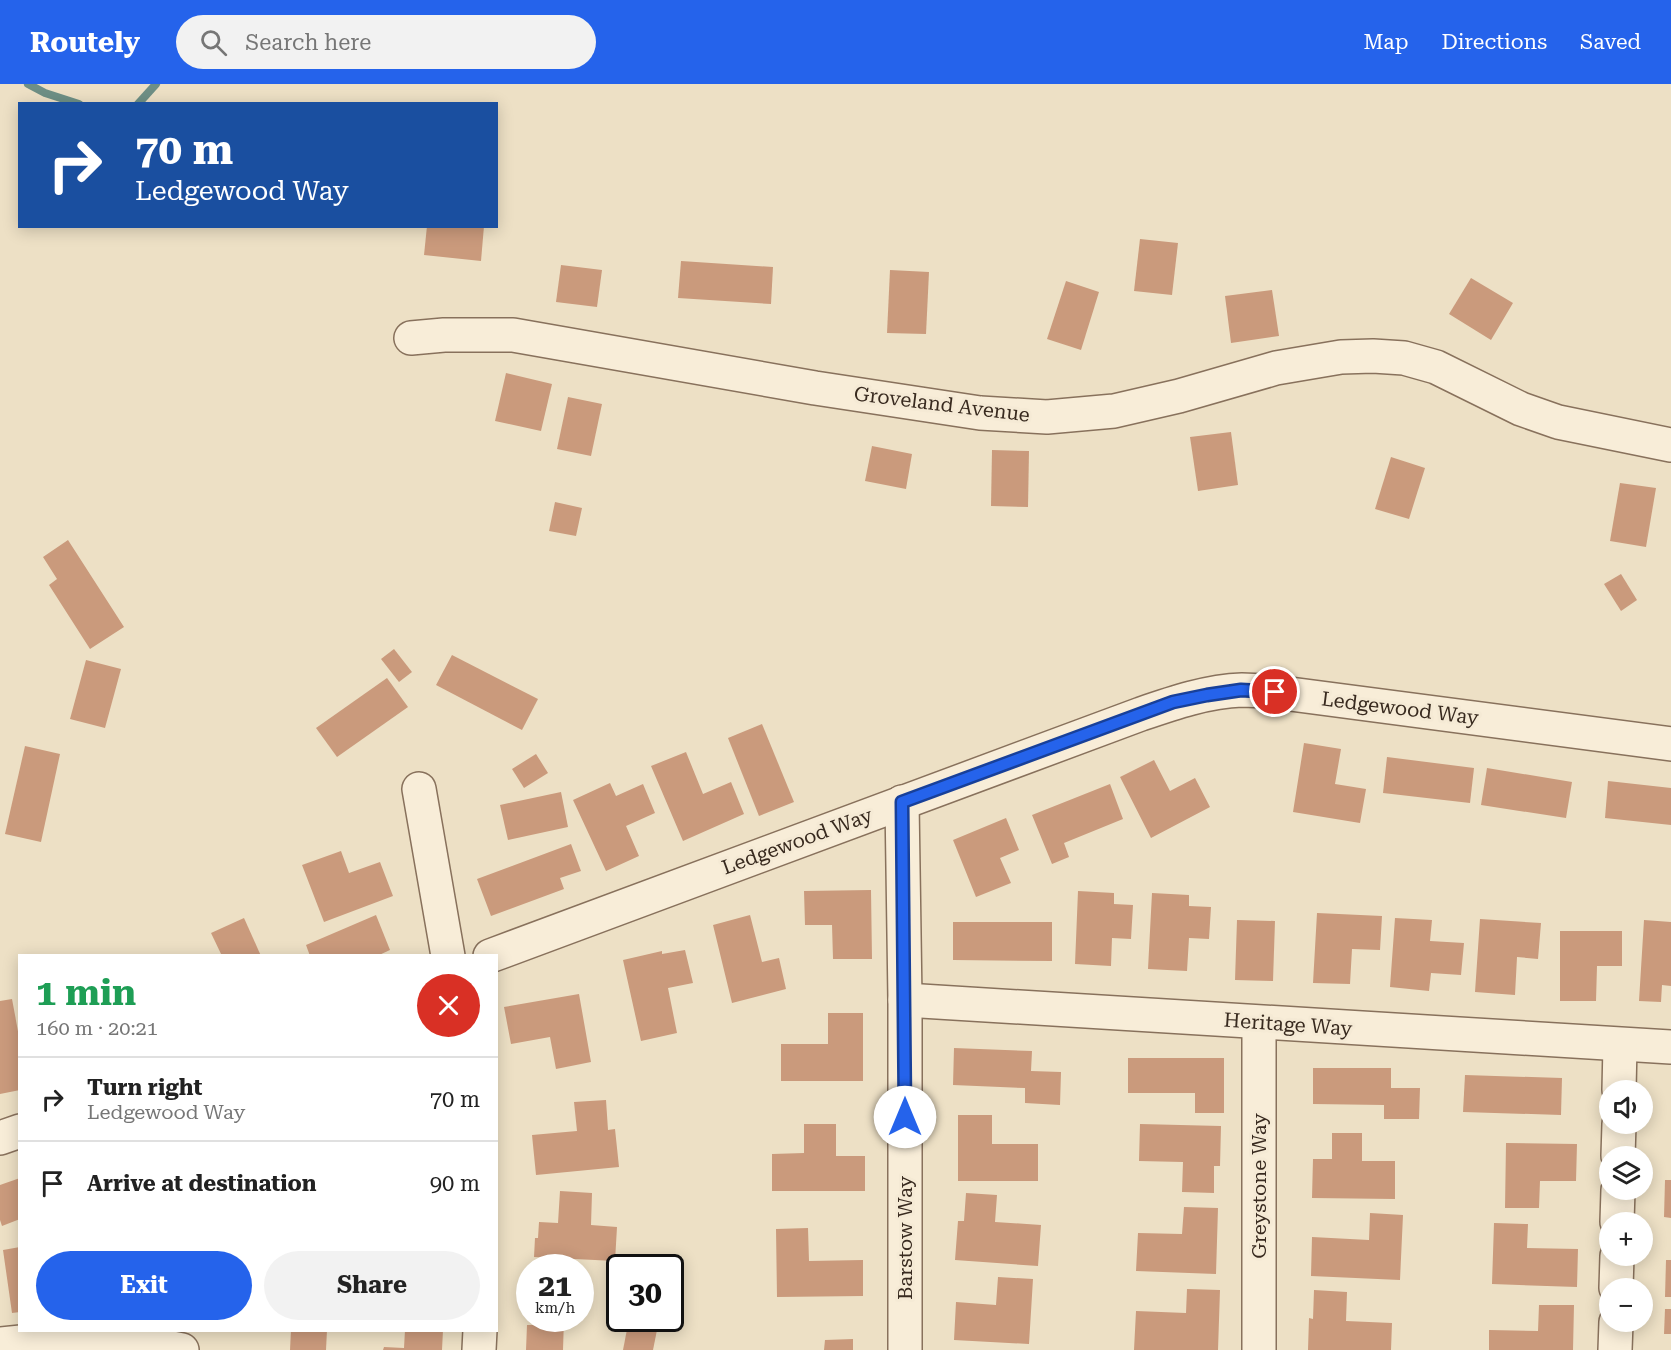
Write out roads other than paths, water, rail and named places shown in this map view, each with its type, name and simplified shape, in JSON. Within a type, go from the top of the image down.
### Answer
[{"type":"street","name":"Groveland Avenue","points":[[411,338],[513,335],[815,388],[980,413],[1047,417],[1114,411],[1179,396],[1276,368],[1341,357],[1404,358],[1436,367],[1521,409],[1558,422],[1671,445]]},
{"type":"street","name":"Ledgewood Way","points":[[495,954],[1173,702],[1207,695],[1241,690],[1275,692],[1671,744]]},
{"type":"street","points":[[419,789],[448,954]]},
{"type":"street","name":"Barstow Way","points":[[902,802],[905,1000],[905,1350]]},
{"type":"street","name":"Heritage Way","points":[[905,1000],[1671,1047]]},
{"type":"street","name":"Greystone Way","points":[[1259,1023],[1259,1350]]},
{"type":"street","points":[[1619,1080],[1620,1044]]},
{"type":"street","points":[[0,1138],[18,1132]]},
{"type":"street","points":[[479,1350],[480,1332]]},
{"type":"street","points":[[1615,1350],[1616,1332]]},
{"type":"street","points":[[0,1344],[50,1339],[120,1338],[182,1350]]},
{"type":"waterway","points":[[28,84],[45,93],[73,102]]},
{"type":"waterway","points":[[140,102],[156,84]]}]
